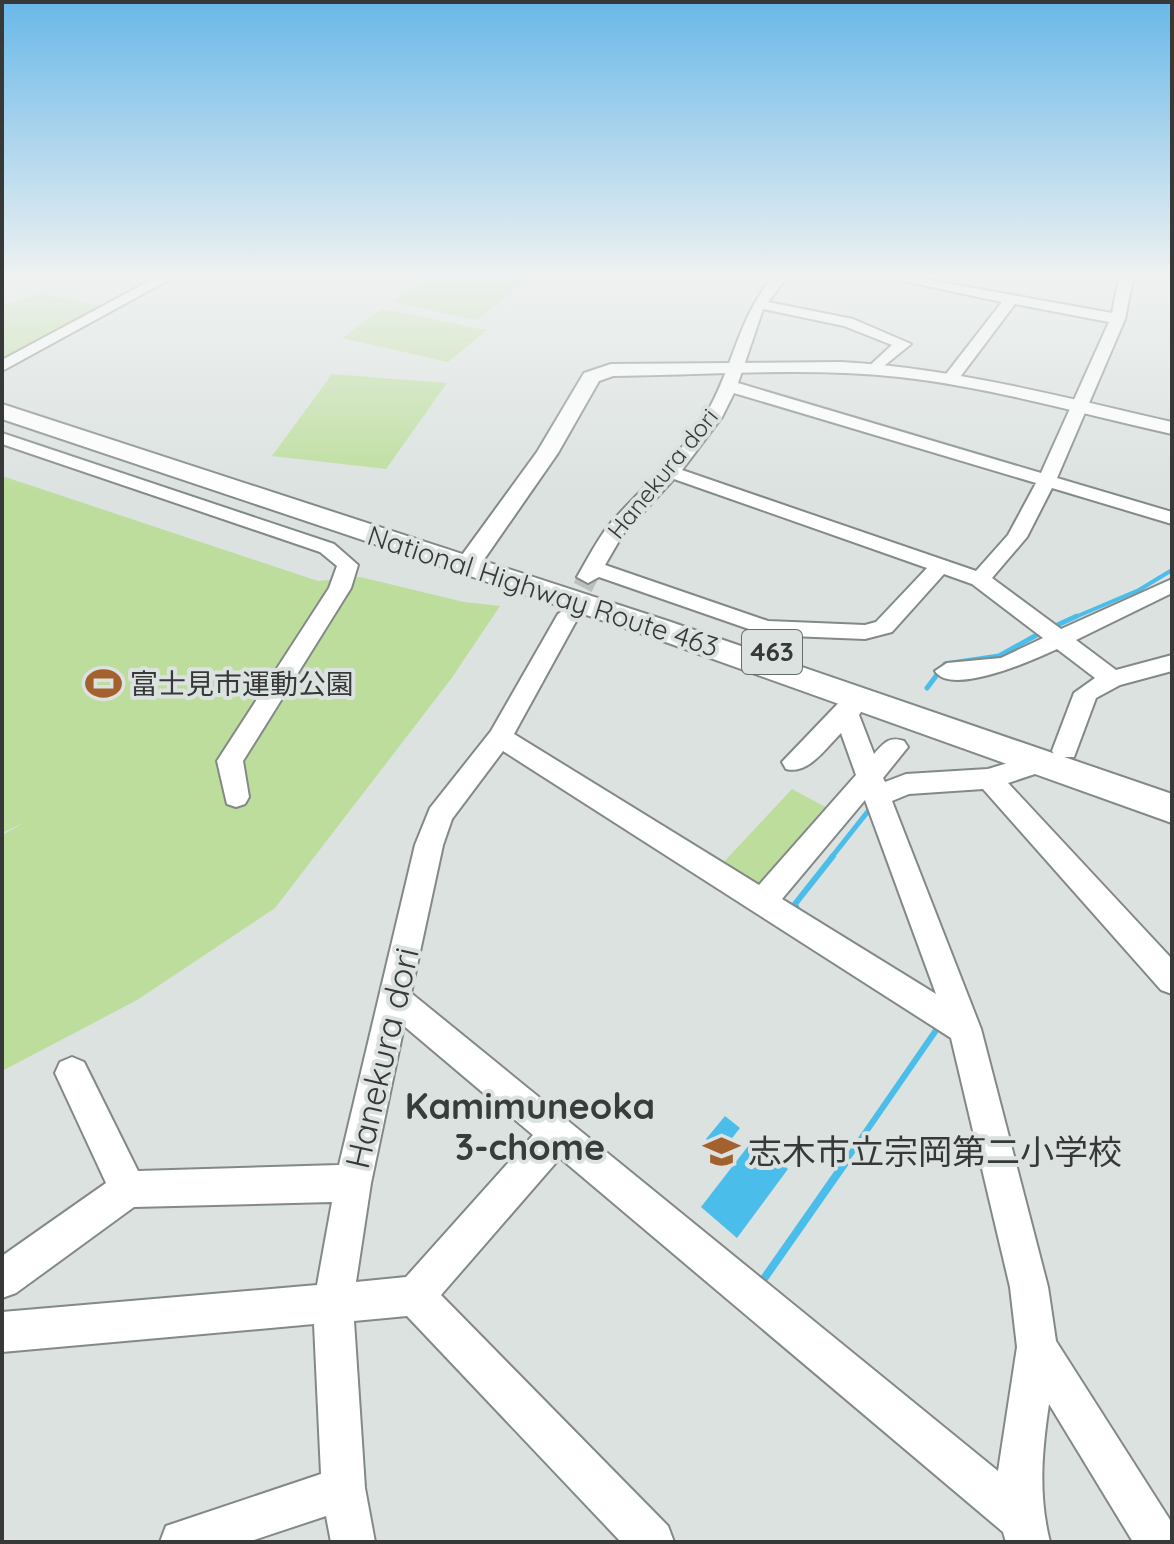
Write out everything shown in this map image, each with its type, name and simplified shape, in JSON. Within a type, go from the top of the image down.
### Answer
[{"type":"highway","name":"National Highway Route 463","points":[[2,401],[92,436]]},
{"type":"highway","name":"National Highway Route 463","points":[[2,411],[92,436],[472,560],[1054,756],[1172,809]]},
{"type":"highway","name":"National Highway Route 463","points":[[472,560],[852,705],[1054,756],[1172,790]]},
{"type":"main road","points":[[472,560],[558,435],[591,377],[611,370],[732,378],[874,369],[951,378],[1172,428]]},
{"type":"street","points":[[2,366],[32,350]]},
{"type":"street","name":"Hanekura dori","points":[[740,350],[732,378],[713,417],[679,461],[622,522],[591,572],[766,628],[865,632],[884,627],[940,566]]},
{"type":"street","points":[[874,369],[896,350]]},
{"type":"street","points":[[951,378],[972,350]]},
{"type":"street","points":[[980,579],[1017,537],[1104,350]]},
{"type":"street","points":[[732,378],[1172,518]]},
{"type":"street","points":[[2,438],[327,548],[343,557],[348,565],[340,588],[230,761],[236,797]]},
{"type":"street","points":[[679,461],[940,566],[980,579],[1112,679]]},
{"type":"street","points":[[947,671],[1005,665],[1172,585]]},
{"type":"street","name":"Hanekura dori","points":[[353,1542],[343,1488],[333,1306],[353,1183],[429,845],[440,815],[500,737],[569,614]]},
{"type":"street","points":[[874,787],[989,779],[1054,756],[1086,693],[1112,679],[1172,663]]},
{"type":"street","points":[[1148,669],[1172,685]]},
{"type":"street","points":[[795,762],[852,705],[874,787],[965,1029],[1017,1232],[1037,1347],[1019,1462],[1025,1530]]},
{"type":"street","points":[[500,737],[965,1029]]},
{"type":"street","points":[[763,900],[874,787],[895,747]]},
{"type":"street","points":[[989,779],[1172,980]]},
{"type":"street","points":[[396,1000],[558,1133],[1025,1530]]},
{"type":"street","points":[[72,1073],[128,1189]]},
{"type":"street","points":[[2,1332],[333,1306],[415,1296],[558,1133]]},
{"type":"street","points":[[2,1279],[128,1189],[353,1183]]},
{"type":"street","points":[[415,1296],[652,1542]]},
{"type":"street","points":[[1037,1347],[1158,1542]]},
{"type":"street","points":[[182,1542],[343,1488]]},
{"type":"green space","points":[[2,350],[22,350],[2,361]]},
{"type":"green space","points":[[395,350],[463,350],[448,362]]},
{"type":"green space","points":[[332,374],[447,383],[386,469],[272,456]]},
{"type":"green space","points":[[2,476],[318,581],[360,577],[464,602],[500,606],[451,679],[275,908],[137,1000],[2,1071],[2,835],[25,822],[2,833]]},
{"type":"green space","points":[[792,789],[829,809],[759,887],[722,864]]},
{"type":"water","points":[[725,1116],[740,1128],[721,1152],[706,1139]]},
{"type":"water","points":[[752,1141],[788,1169],[737,1238],[701,1207]]},
{"type":"waterway","points":[[1073,618],[1139,590],[1172,570]]},
{"type":"waterway","points":[[1053,627],[1077,616]]},
{"type":"waterway","points":[[927,688],[945,664],[999,656],[1042,632]]},
{"type":"waterway","points":[[831,858],[869,810]]},
{"type":"waterway","points":[[799,914],[795,904],[833,856]]},
{"type":"waterway","points":[[845,1162],[939,1026]]},
{"type":"waterway","points":[[761,1283],[847,1160]]},
{"type":"tunnel","points":[[569,614],[588,577]]},
{"type":"place","name":"富士見市運動公園","points":[[104,684]]},
{"type":"place","name":"志木市立宗岡第二小学校","points":[[722,1152]]},
{"type":"district","name":"Kamimuneoka 3-chome","points":[[530,1126]]}]
